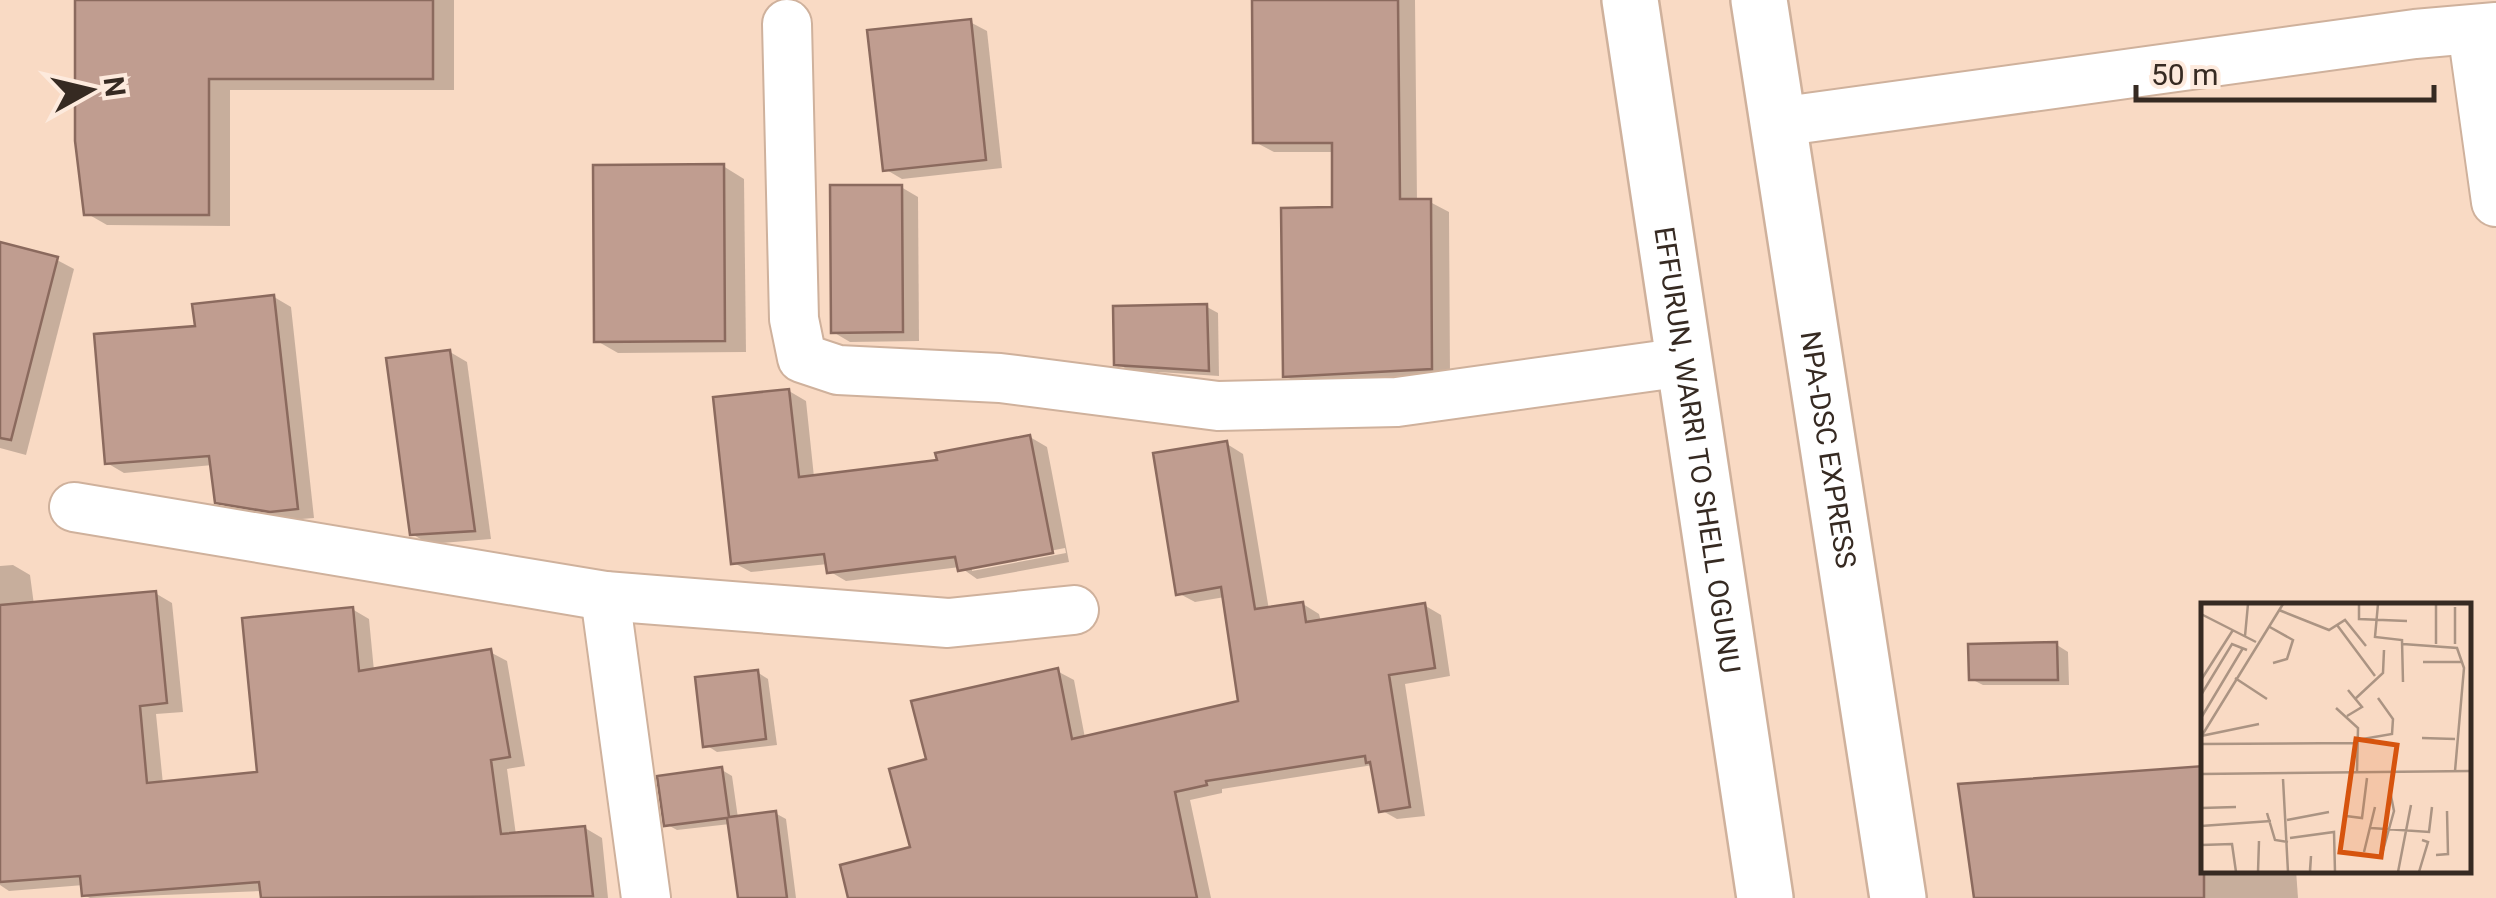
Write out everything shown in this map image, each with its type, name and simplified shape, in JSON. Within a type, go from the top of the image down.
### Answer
[{"type":"main road","name":"EFFURUN, WARRI TO SHELL OGUNU","points":[[1630,0],[1765,898]]},
{"type":"main road","name":"NPA-DSC EXPRESS","points":[[1760,0],[1898,898]]},
{"type":"street","points":[[1778,122],[2413,17],[2484,28],[2496,202]]},
{"type":"street","points":[[787,24],[794,319],[802,358],[838,370],[1000,378],[1218,406],[1397,402],[1684,362]]},
{"type":"street","points":[[74,506],[605,596],[948,623],[1074,610]]},
{"type":"street","points":[[605,596],[646,898]]},
{"type":"building","points":[[75,0],[433,0],[433,79],[209,79],[209,215],[84,215],[75,141]]},
{"type":"building","points":[[1252,0],[1398,0],[1400,199],[1431,199],[1432,369],[1283,377],[1281,208],[1332,207],[1332,143],[1253,143]]},
{"type":"building","points":[[971,19],[986,160],[883,171],[867,30]]},
{"type":"building","points":[[724,164],[725,341],[594,342],[593,165]]},
{"type":"building","points":[[830,185],[902,185],[903,332],[831,333]]},
{"type":"building","points":[[0,242],[58,257],[11,440],[0,438]]},
{"type":"building","points":[[274,295],[298,509],[270,512],[215,503],[209,456],[105,464],[94,334],[195,326],[192,304]]},
{"type":"building","points":[[1207,304],[1209,371],[1114,365],[1113,306]]},
{"type":"building","points":[[450,350],[475,531],[410,535],[386,358]]},
{"type":"building","points":[[789,389],[799,477],[937,460],[935,453],[1030,435],[1053,553],[958,571],[955,557],[827,573],[824,554],[731,564],[713,397]]},
{"type":"building","points":[[1227,441],[1255,609],[1303,602],[1306,622],[1425,603],[1435,668],[1389,675],[1410,807],[1379,812],[1370,762],[1366,763],[1365,756],[1206,781],[1207,785],[1175,792],[1197,898],[848,898],[840,865],[910,847],[889,769],[926,759],[911,701],[1058,668],[1072,739],[1238,701],[1221,587],[1176,595],[1153,453]]},
{"type":"building","points":[[156,591],[167,703],[140,706],[147,783],[257,772],[242,618],[353,607],[359,671],[491,649],[510,757],[491,760],[501,834],[585,826],[593,896],[261,898],[259,882],[82,896],[80,876],[0,882],[0,605]]},
{"type":"building","points":[[2057,642],[2058,680],[1969,680],[1968,644]]},
{"type":"building","points":[[758,670],[766,739],[703,747],[695,677]]},
{"type":"building","points":[[2201,766],[2204,898],[1974,898],[1958,784]]},
{"type":"building","points":[[722,767],[729,817],[776,811],[787,898],[738,898],[727,818],[664,826],[657,776]]}]
